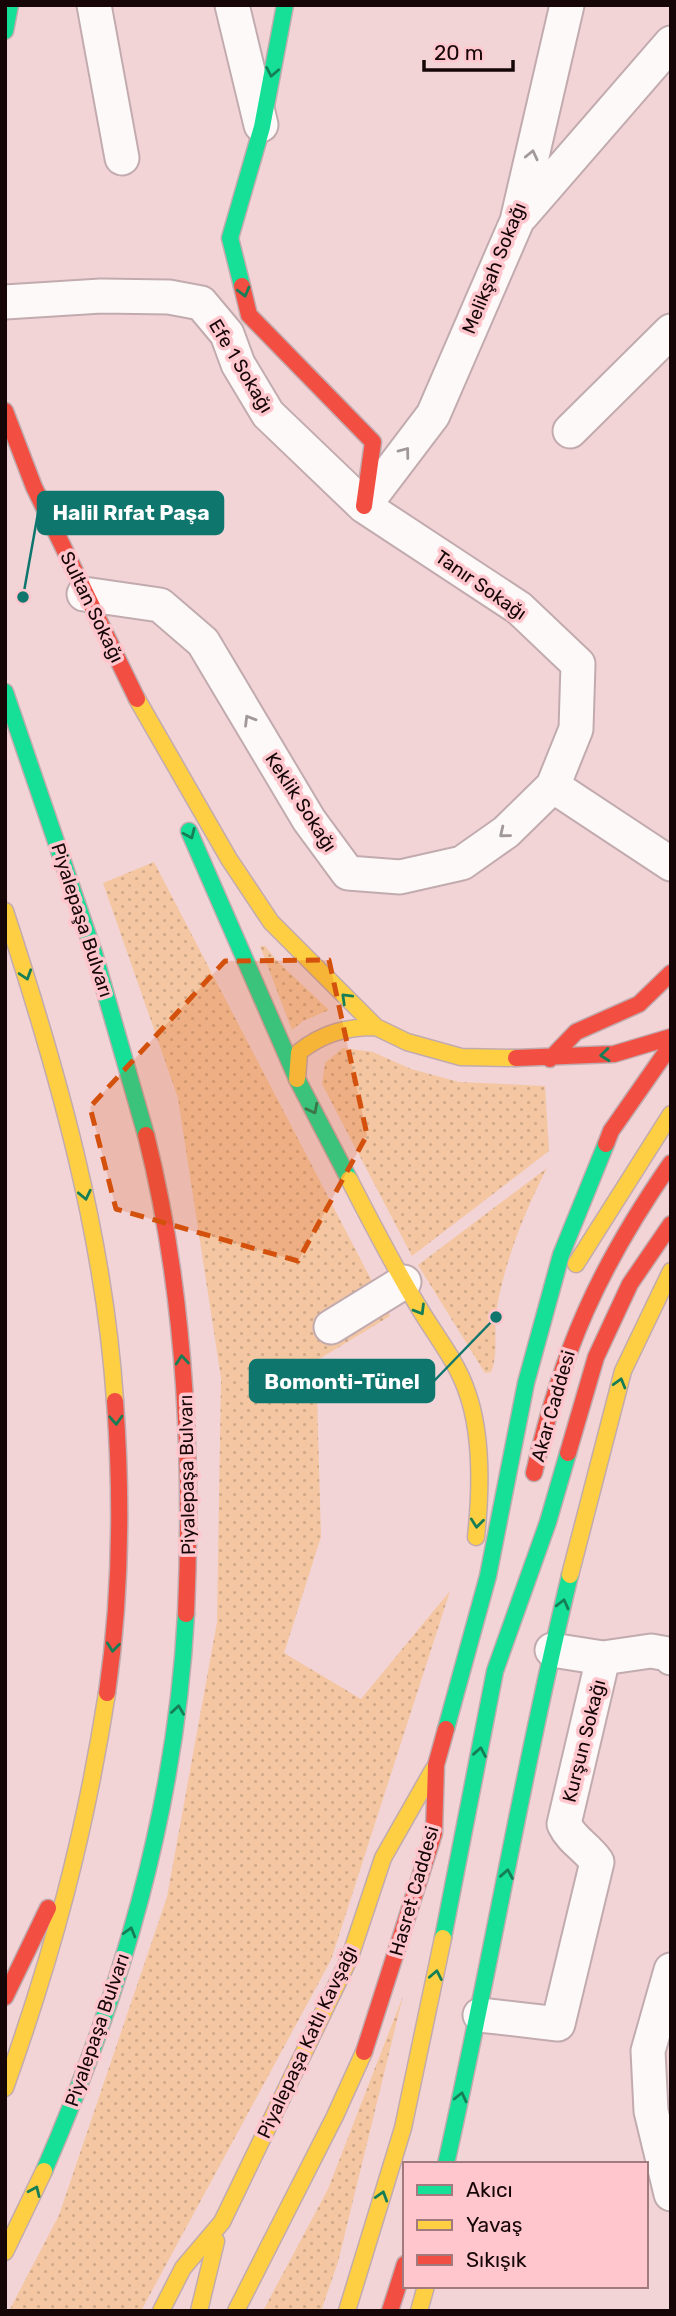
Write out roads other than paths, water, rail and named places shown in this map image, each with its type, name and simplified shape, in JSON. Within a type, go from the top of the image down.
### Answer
[{"type":"main road","points":[[5,31],[10,5]]},
{"type":"main road","points":[[285,5],[262,127],[230,238],[250,315],[373,442],[364,506]]},
{"type":"main road","name":"Sultan Sokağı","points":[[5,411],[34,487],[149,724]]},
{"type":"main road","name":"Piyalepaşa Bulvarı","points":[[5,692],[95,959],[148,1141],[165,1222],[178,1312],[186,1397],[189,1547],[181,1684],[169,1772],[152,1856],[113,1993],[35,2193],[5,2252]]},
{"type":"main road","points":[[149,724],[182,815],[297,1079],[404,1282],[466,1387],[473,1413],[479,1477],[474,1554],[488,1576]]},
{"type":"main road","points":[[149,724],[271,922],[376,1027],[407,1042],[461,1057],[550,1059],[614,1054],[671,1037]]},
{"type":"main road","points":[[5,911],[64,1101],[97,1253],[116,1406],[120,1539],[108,1688],[82,1844],[42,1986],[5,2088]]},
{"type":"main road","points":[[550,1059],[576,1031],[639,1004],[671,973]]},
{"type":"main road","points":[[297,1079],[299,1052],[317,1036],[347,1026],[376,1027]]},
{"type":"main road","points":[[544,1325],[561,1255],[597,1160],[611,1131],[671,1045]]},
{"type":"main road","name":"Akar Caddesi","points":[[544,1325],[595,1230],[671,1114]]},
{"type":"main road","name":"Akar Caddesi","points":[[530,1492],[553,1393],[573,1339],[619,1246],[671,1163]]},
{"type":"main road","points":[[495,1671],[548,1522],[596,1357],[630,1284],[671,1224]]},
{"type":"main road","points":[[446,2162],[480,2015],[552,1650],[592,1484],[623,1371],[671,1271]]},
{"type":"main road","name":"Hasret Caddesi","points":[[236,2311],[355,2075],[395,1960],[434,1833],[436,1765],[488,1576],[526,1383],[544,1325]]},
{"type":"main road","points":[[347,2311],[403,2128],[417,2069],[517,1556]]},
{"type":"main road","name":"Piyalepaşa Katlı Kavşağı","points":[[161,2311],[183,2268],[222,2222],[350,1957],[383,1858],[436,1765]]},
{"type":"main road","points":[[5,1997],[25,1951],[82,1844]]},
{"type":"main road","points":[[199,2311],[202,2287],[222,2222]]},
{"type":"main road","points":[[390,2311],[403,2270]]},
{"type":"main road","points":[[419,2311],[425,2288]]},
{"type":"street","points":[[94,5],[122,158]]},
{"type":"street","points":[[232,5],[262,127]]},
{"type":"street","name":"Melikşah Sokağı","points":[[364,506],[433,415],[517,221],[567,5]]},
{"type":"street","points":[[517,221],[671,43]]},
{"type":"street","name":"Efe 1 Sokağı","points":[[5,302],[101,296],[169,297],[201,303],[227,334],[238,364],[268,414],[364,506]]},
{"type":"street","points":[[570,431],[671,331]]},
{"type":"street","name":"Tanır Sokağı","points":[[364,506],[519,608],[578,664],[576,729],[553,786]]},
{"type":"street","name":"Keklik Sokağı","points":[[84,594],[160,605],[202,642],[309,820],[348,873],[400,877],[462,863],[506,832],[553,786]]},
{"type":"street","points":[[553,786],[671,864]]},
{"type":"street","points":[[331,1327],[404,1282]]},
{"type":"street","name":"Kurşun Sokağı","points":[[480,2015],[558,2024],[597,1862],[589,1850],[571,1838],[564,1824],[603,1658],[552,1650]]},
{"type":"street","points":[[603,1658],[651,1651],[668,1654],[671,1658]]},
{"type":"street","points":[[661,2189],[662,2147],[651,2110],[648,2051],[671,1970]]},
{"type":"place","name":"Halil Rıfat Paşa","points":[[23,597]]},
{"type":"place","name":"Bomonti-Tünel","points":[[496,1317]]}]
